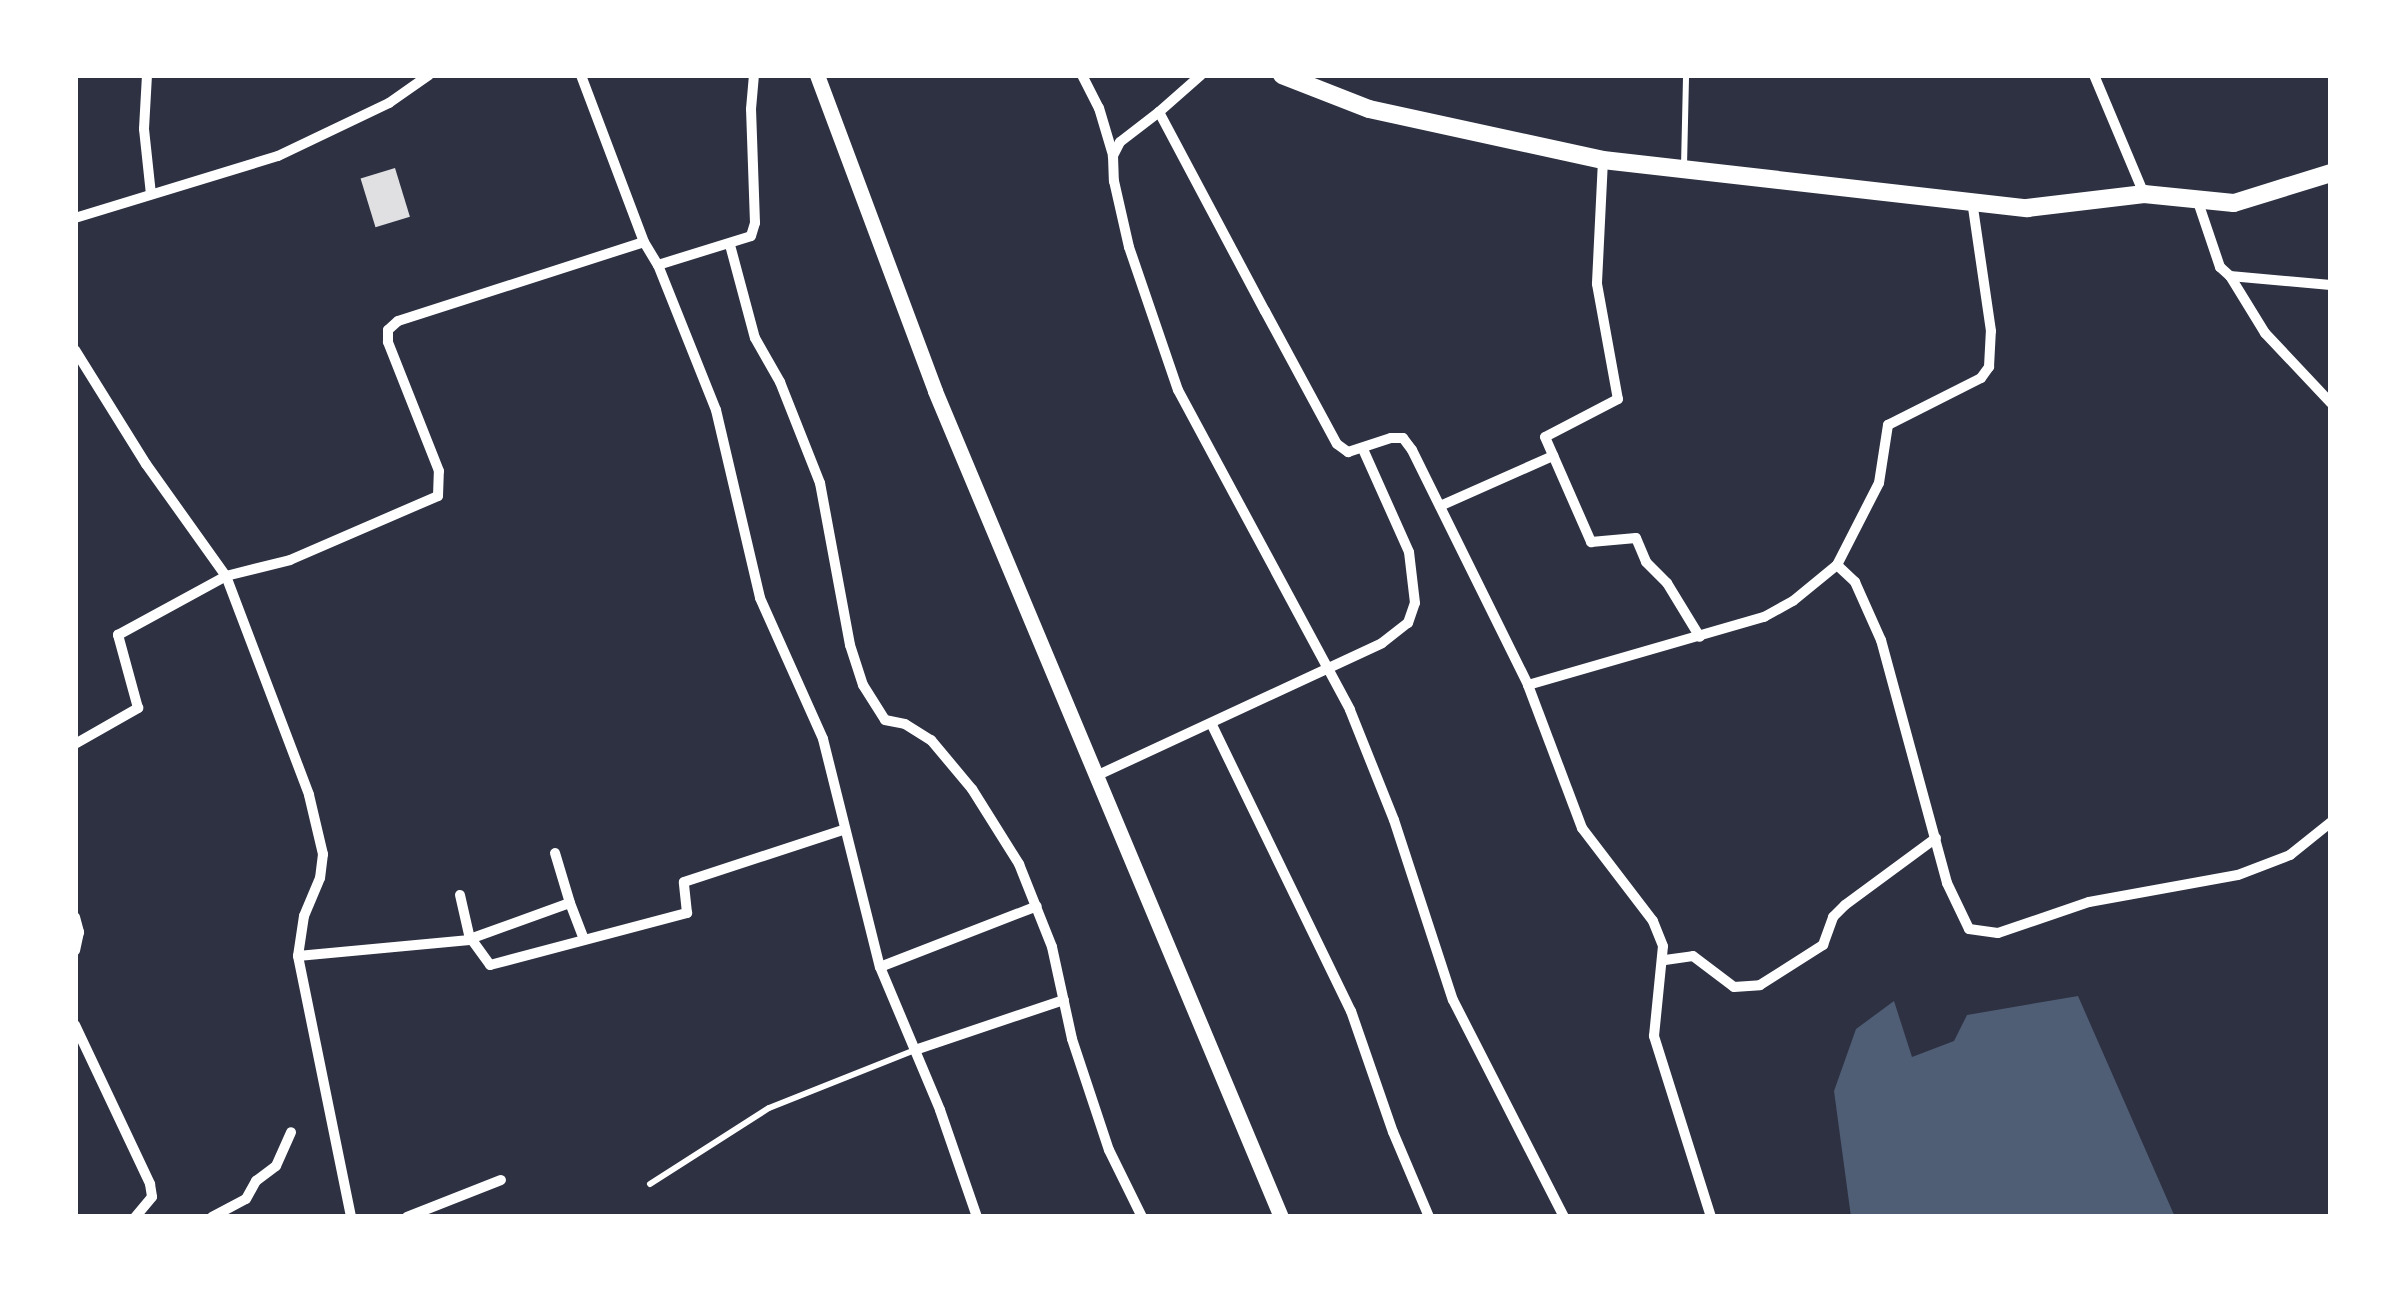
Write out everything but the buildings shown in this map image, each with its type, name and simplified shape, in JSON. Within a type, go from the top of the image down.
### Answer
[{"type":"main road","points":[[817,75],[935,391],[1282,1217]]},
{"type":"main road","points":[[1282,75],[1314,82],[1369,110],[1604,160],[2027,208],[2144,194],[2198,202],[2263,198],[2331,174]]},
{"type":"street","points":[[147,75],[144,129],[151,194]]},
{"type":"street","points":[[75,218],[278,156],[326,137],[389,104],[429,75]]},
{"type":"street","points":[[581,75],[644,242],[658,265],[706,382],[760,598],[823,740],[880,966],[977,1217]]},
{"type":"street","points":[[658,265],[751,236],[755,223],[750,109],[754,75]]},
{"type":"street","points":[[1082,75],[1099,108],[1113,156],[1130,247],[1183,402],[1350,710],[1394,820],[1452,1000],[1564,1217]]},
{"type":"street","points":[[1113,156],[1120,142],[1201,75]]},
{"type":"street","points":[[2094,75],[2144,194]]},
{"type":"street","points":[[1160,112],[1337,444],[1348,452],[1403,438],[1528,685],[1575,812],[1593,845],[1654,921],[1665,960],[1654,1036],[1711,1217]]},
{"type":"street","points":[[1604,160],[1598,284],[1618,399],[1545,437],[1591,542],[1636,538],[1646,562],[1667,583],[1700,636]]},
{"type":"street","points":[[1528,685],[1777,612],[1837,565],[1880,482],[1888,425],[1982,378],[1989,367],[1991,331],[1972,200]]},
{"type":"street","points":[[2198,202],[2220,267],[2230,276],[2264,333],[2331,403]]},
{"type":"street","points":[[75,744],[138,708],[118,635],[226,576],[290,560],[438,496],[439,471],[388,342],[388,330],[398,320],[644,242]]},
{"type":"street","points":[[730,245],[754,338],[780,382],[820,483],[850,645],[870,700],[885,720],[921,731],[964,780],[1008,842],[1038,906],[1109,1150],[1142,1217]]},
{"type":"street","points":[[2230,276],[2331,286]]},
{"type":"street","points":[[75,350],[146,464],[226,576],[285,724],[320,836],[320,878],[304,916],[298,956],[351,1217]]},
{"type":"street","points":[[1096,776],[1328,669],[1398,633],[1414,614],[1409,552],[1363,449]]},
{"type":"street","points":[[1440,506],[1553,456]]},
{"type":"street","points":[[1837,565],[1855,582],[1881,640],[1960,917],[1969,929],[1998,933],[2089,902],[2260,868],[2290,855],[2328,824],[2331,839]]},
{"type":"street","points":[[1212,725],[1356,1024],[1393,1132],[1430,1217]]},
{"type":"street","points":[[468,940],[472,940],[490,965],[687,913],[684,882],[843,830]]},
{"type":"street","points":[[1665,960],[1693,956],[1734,987],[1760,985],[1823,945],[1833,917],[1844,904],[1936,838]]},
{"type":"street","points":[[554,852],[584,939]]},
{"type":"street","points":[[460,896],[468,940]]},
{"type":"street","points":[[298,956],[468,940],[570,902]]},
{"type":"street","points":[[880,966],[1038,906]]},
{"type":"street","points":[[75,917],[79,932],[75,951]]},
{"type":"street","points":[[915,1050],[1064,1000]]},
{"type":"street","points":[[75,1025],[150,1184],[152,1197],[135,1217]]},
{"type":"street","points":[[212,1217],[246,1199],[256,1181],[276,1166],[291,1132]]},
{"type":"street","points":[[407,1217],[501,1180]]},
{"type":"lane","points":[[1684,168],[1686,75]]},
{"type":"lane","points":[[650,1184],[769,1108],[915,1050]]},
{"type":"water","points":[[2078,996],[2175,1217],[1851,1217],[1834,1091],[1856,1029],[1894,1001],[1912,1057],[1954,1041],[1967,1015]]}]
